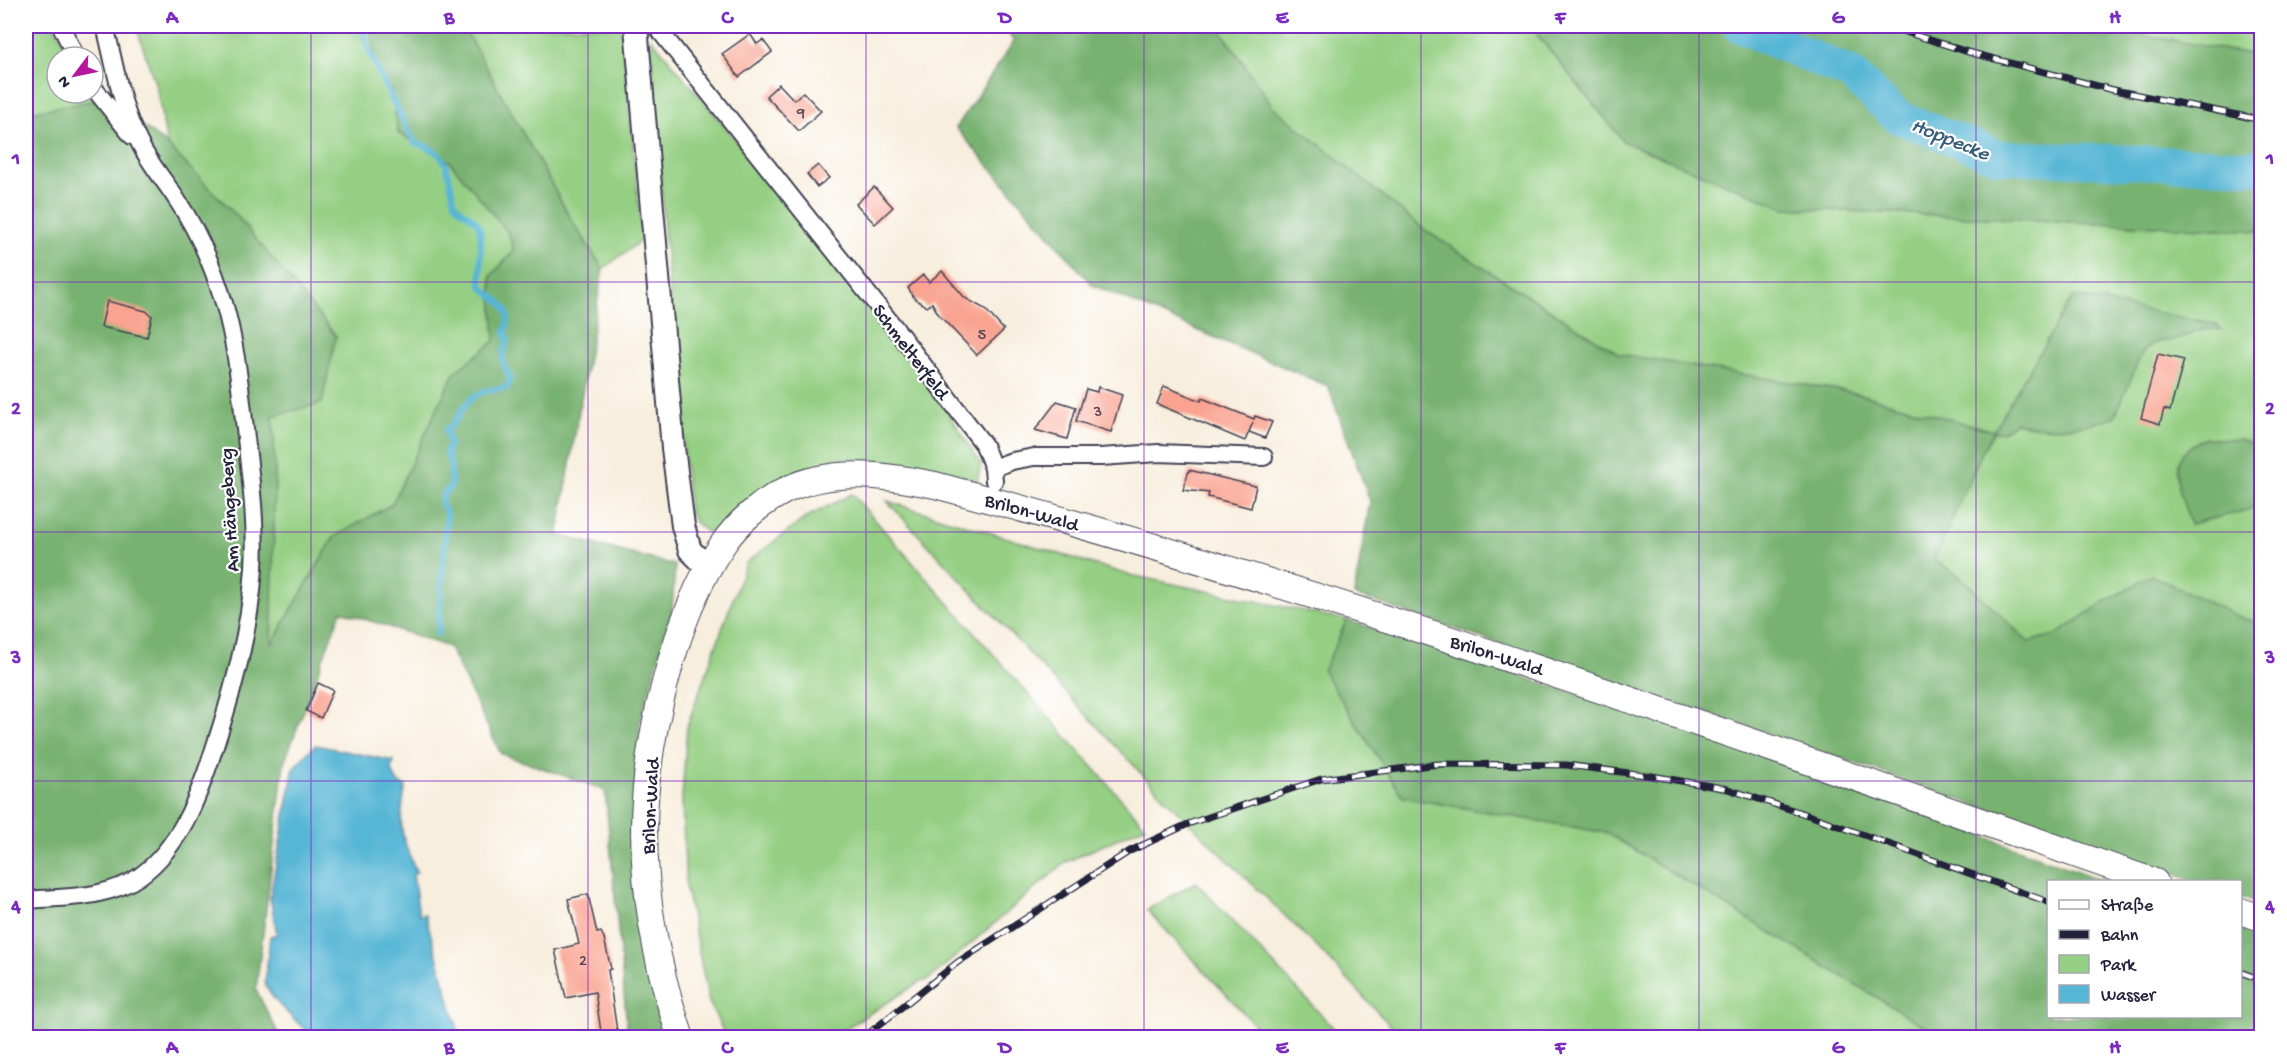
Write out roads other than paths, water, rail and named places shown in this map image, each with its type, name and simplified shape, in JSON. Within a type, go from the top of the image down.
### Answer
[{"type":"main road","points":[[636,26],[683,526],[690,550],[708,568]]},
{"type":"main road","name":"Brilon-Wald","points":[[681,1038],[668,998],[656,946],[647,885],[644,828],[649,774],[659,711],[687,615],[708,568],[724,542],[759,508],[785,491],[825,478],[863,475],[902,478],[935,485],[1023,508],[1267,580],[1605,690],[2149,880]]},
{"type":"main road","points":[[2242,911],[2262,918]]},
{"type":"street","points":[[61,26],[70,45]]},
{"type":"street","name":"Am Hängeberg","points":[[26,900],[88,895],[120,887],[146,871],[171,844],[190,814],[207,773],[221,729],[241,655],[254,566],[254,528],[249,465],[238,366],[227,315],[217,280],[201,242],[177,199],[140,146],[123,99],[105,26]]},
{"type":"street","name":"Schmelterfeld","points":[[656,26],[899,333],[984,445],[994,474],[1011,461],[1034,457],[1101,457],[1158,453],[1264,457]]},
{"type":"street","points":[[105,102],[140,146]]},
{"type":"water","points":[[315,745],[394,761],[391,769],[398,783],[406,786],[401,821],[402,831],[417,873],[413,874],[419,915],[425,914],[460,1037],[313,1037],[267,989],[265,982],[270,936],[277,934],[270,897],[294,767]]},
{"type":"waterway","points":[[362,26],[368,49],[415,143],[433,150],[443,159],[458,207],[474,219],[479,226],[481,286],[503,305],[508,316],[505,333],[508,340],[503,358],[504,366],[510,377],[507,388],[490,390],[475,396],[446,430],[450,445],[446,451],[451,466],[451,487],[444,493],[441,502],[447,514],[438,634]]},
{"type":"waterway","name":"Hoppecke","points":[[1740,26],[1851,74],[1898,117],[1999,157],[2262,167]]},
{"type":"railway","points":[[1887,26],[1968,52],[2109,89],[2262,120]]},
{"type":"railway","points":[[863,1038],[958,962],[1130,851],[1188,824],[1321,779],[1438,764],[1566,765],[1728,789],[1820,819],[2047,902]]},
{"type":"railway","points":[[2242,973],[2262,980]]}]
